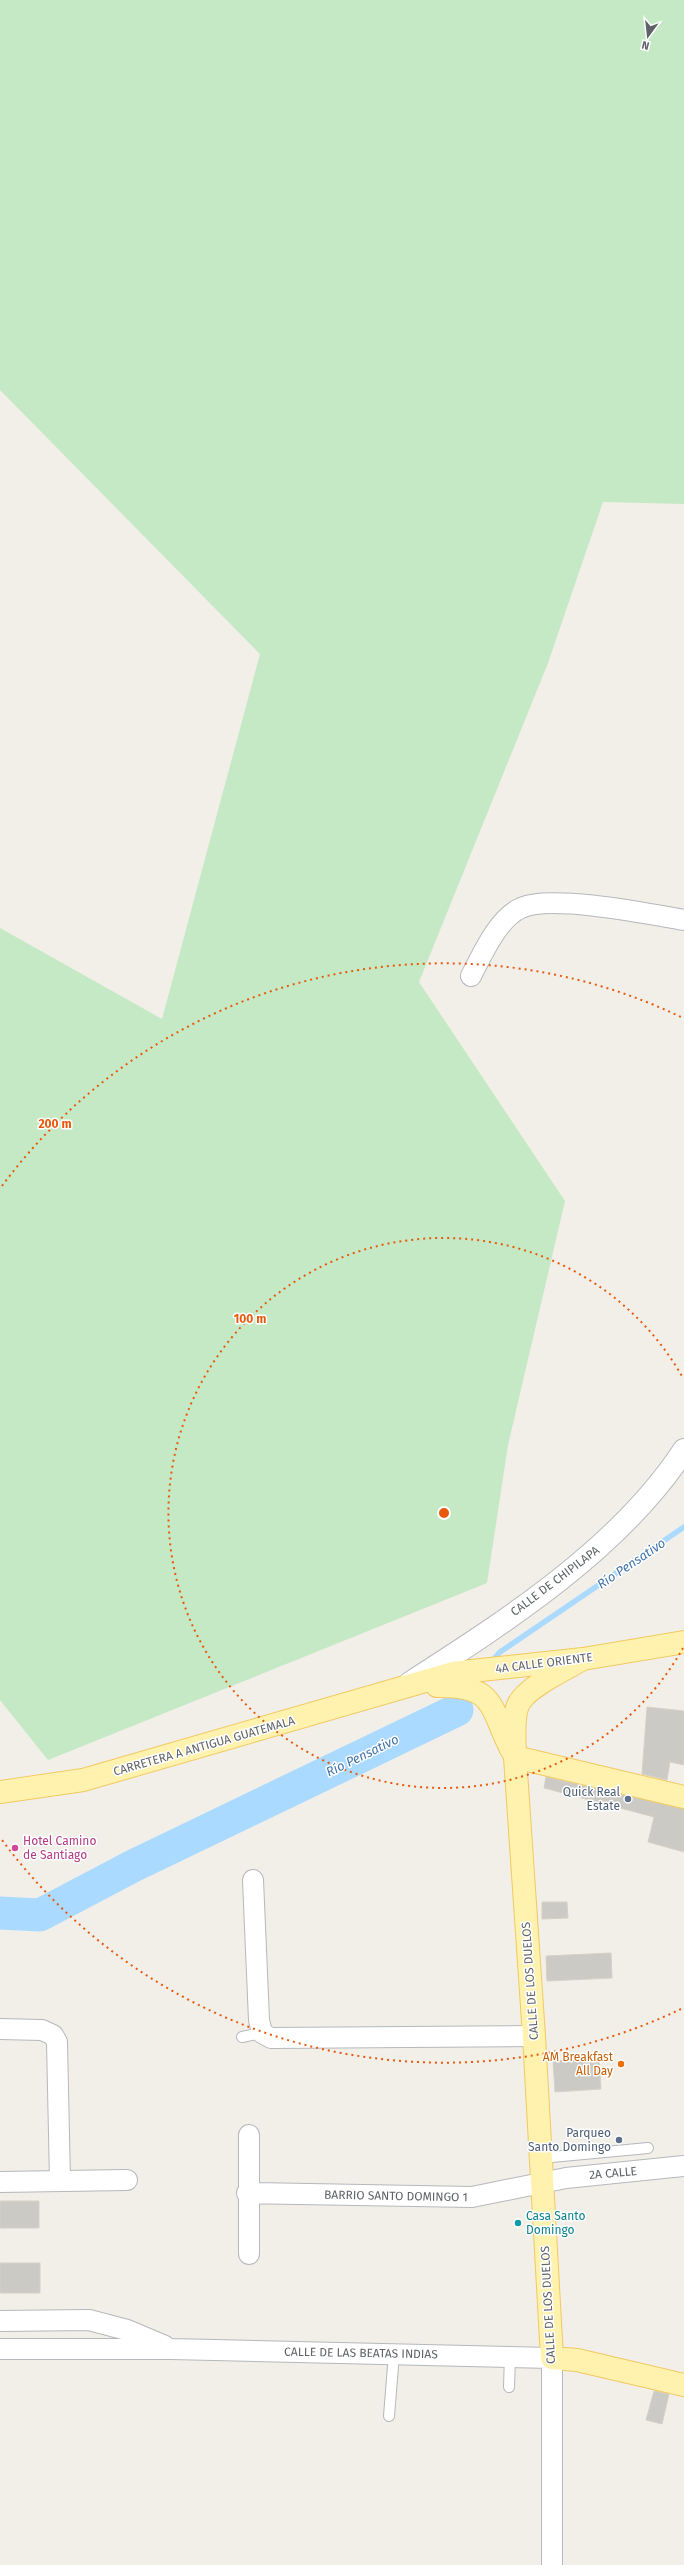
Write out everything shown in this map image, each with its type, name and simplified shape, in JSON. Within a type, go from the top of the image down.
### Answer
[{"type":"main road","name":"CALLE DE CHIPILAPA","points":[[404,1687],[489,1630],[596,1550],[676,1476],[684,1450]]},
{"type":"main road","name":"4A CALLE ORIENTE","points":[[404,1687],[452,1673],[583,1659],[684,1642]]},
{"type":"main road","name":"CALLE DE LOS DUELOS","points":[[552,2358],[534,2036],[515,1757],[516,1716],[518,1705],[525,1694],[583,1659]]},
{"type":"main road","name":"CALLE DE LOS DUELOS","points":[[404,1687],[472,1690],[496,1713],[515,1757]]},
{"type":"main road","name":"CARRETERA A ANTIGUA GUATEMALA","points":[[0,1792],[83,1780],[404,1687]]},
{"type":"main road","points":[[515,1757],[684,1797]]},
{"type":"main road","points":[[552,2358],[577,2360],[684,2385]]},
{"type":"street","points":[[471,976],[493,936],[512,914],[521,908],[533,904],[597,906],[684,920]]},
{"type":"street","points":[[253,1880],[259,2020],[262,2033],[271,2038],[534,2036]]},
{"type":"street","points":[[0,2029],[42,2030],[54,2035],[57,2042],[60,2181]]},
{"type":"street","points":[[248,2254],[247,2193],[249,2135]]},
{"type":"street","name":"2A CALLE","points":[[542,2181],[684,2166]]},
{"type":"street","points":[[0,2182],[127,2180]]},
{"type":"street","name":"BARRIO SANTO DOMINGO 1","points":[[247,2193],[465,2198],[521,2189],[542,2181]]},
{"type":"street","name":"CALLE DE LAS BEATAS INDIAS","points":[[0,2321],[89,2320],[127,2330],[171,2349]]},
{"type":"street","name":"CALLE DE LAS BEATAS INDIAS","points":[[0,2349],[171,2349],[552,2358]]},
{"type":"street","name":"CALLE DE LOS DUELOS","points":[[552,2358],[555,2563]]},
{"type":"lane","points":[[242,2037],[262,2033]]},
{"type":"lane","points":[[541,2158],[648,2148]]},
{"type":"lane","points":[[389,2416],[394,2354]]},
{"type":"lane","points":[[509,2387],[510,2356]]},
{"type":"green space","points":[[0,0],[684,0],[684,504],[603,502],[548,663],[419,982],[565,1201],[508,1445],[487,1583],[48,1760],[0,1700],[0,928],[162,1019],[260,654],[0,390]]},
{"type":"building","points":[[647,1707],[684,1711],[684,1765],[670,1762],[667,1780],[642,1774]]},
{"type":"building","points":[[546,1777],[684,1809],[684,1852],[648,1842],[654,1817],[544,1788]]},
{"type":"building","points":[[542,1902],[567,1902],[568,1918],[542,1919]]},
{"type":"building","points":[[611,1953],[612,1978],[547,1981],[546,1956]]},
{"type":"building","points":[[599,2058],[601,2089],[555,2092],[553,2061]]},
{"type":"building","points":[[0,2201],[39,2201],[39,2228],[0,2228]]},
{"type":"building","points":[[0,2263],[40,2263],[40,2293],[0,2293]]},
{"type":"building","points":[[654,2391],[669,2394],[662,2424],[646,2420]]},
{"type":"waterway","name":"Río Pensativo","points":[[490,1663],[500,1652],[684,1527]]},
{"type":"waterway","name":"Río Pensativo","points":[[457,1710],[470,1694]]},
{"type":"waterway","name":"Río Pensativo","points":[[0,1913],[40,1915],[133,1866],[457,1710]]},
{"type":"place","name":"Quick Real Estate","points":[[628,1799]]},
{"type":"place","name":"Hotel Camino de Santiago","points":[[15,1848]]},
{"type":"place","name":"AM Breakfast All Day","points":[[621,2064]]},
{"type":"place","name":"Parqueo Santo Domingo","points":[[619,2140]]},
{"type":"place","name":"Casa Santo Domingo","points":[[518,2223]]}]
